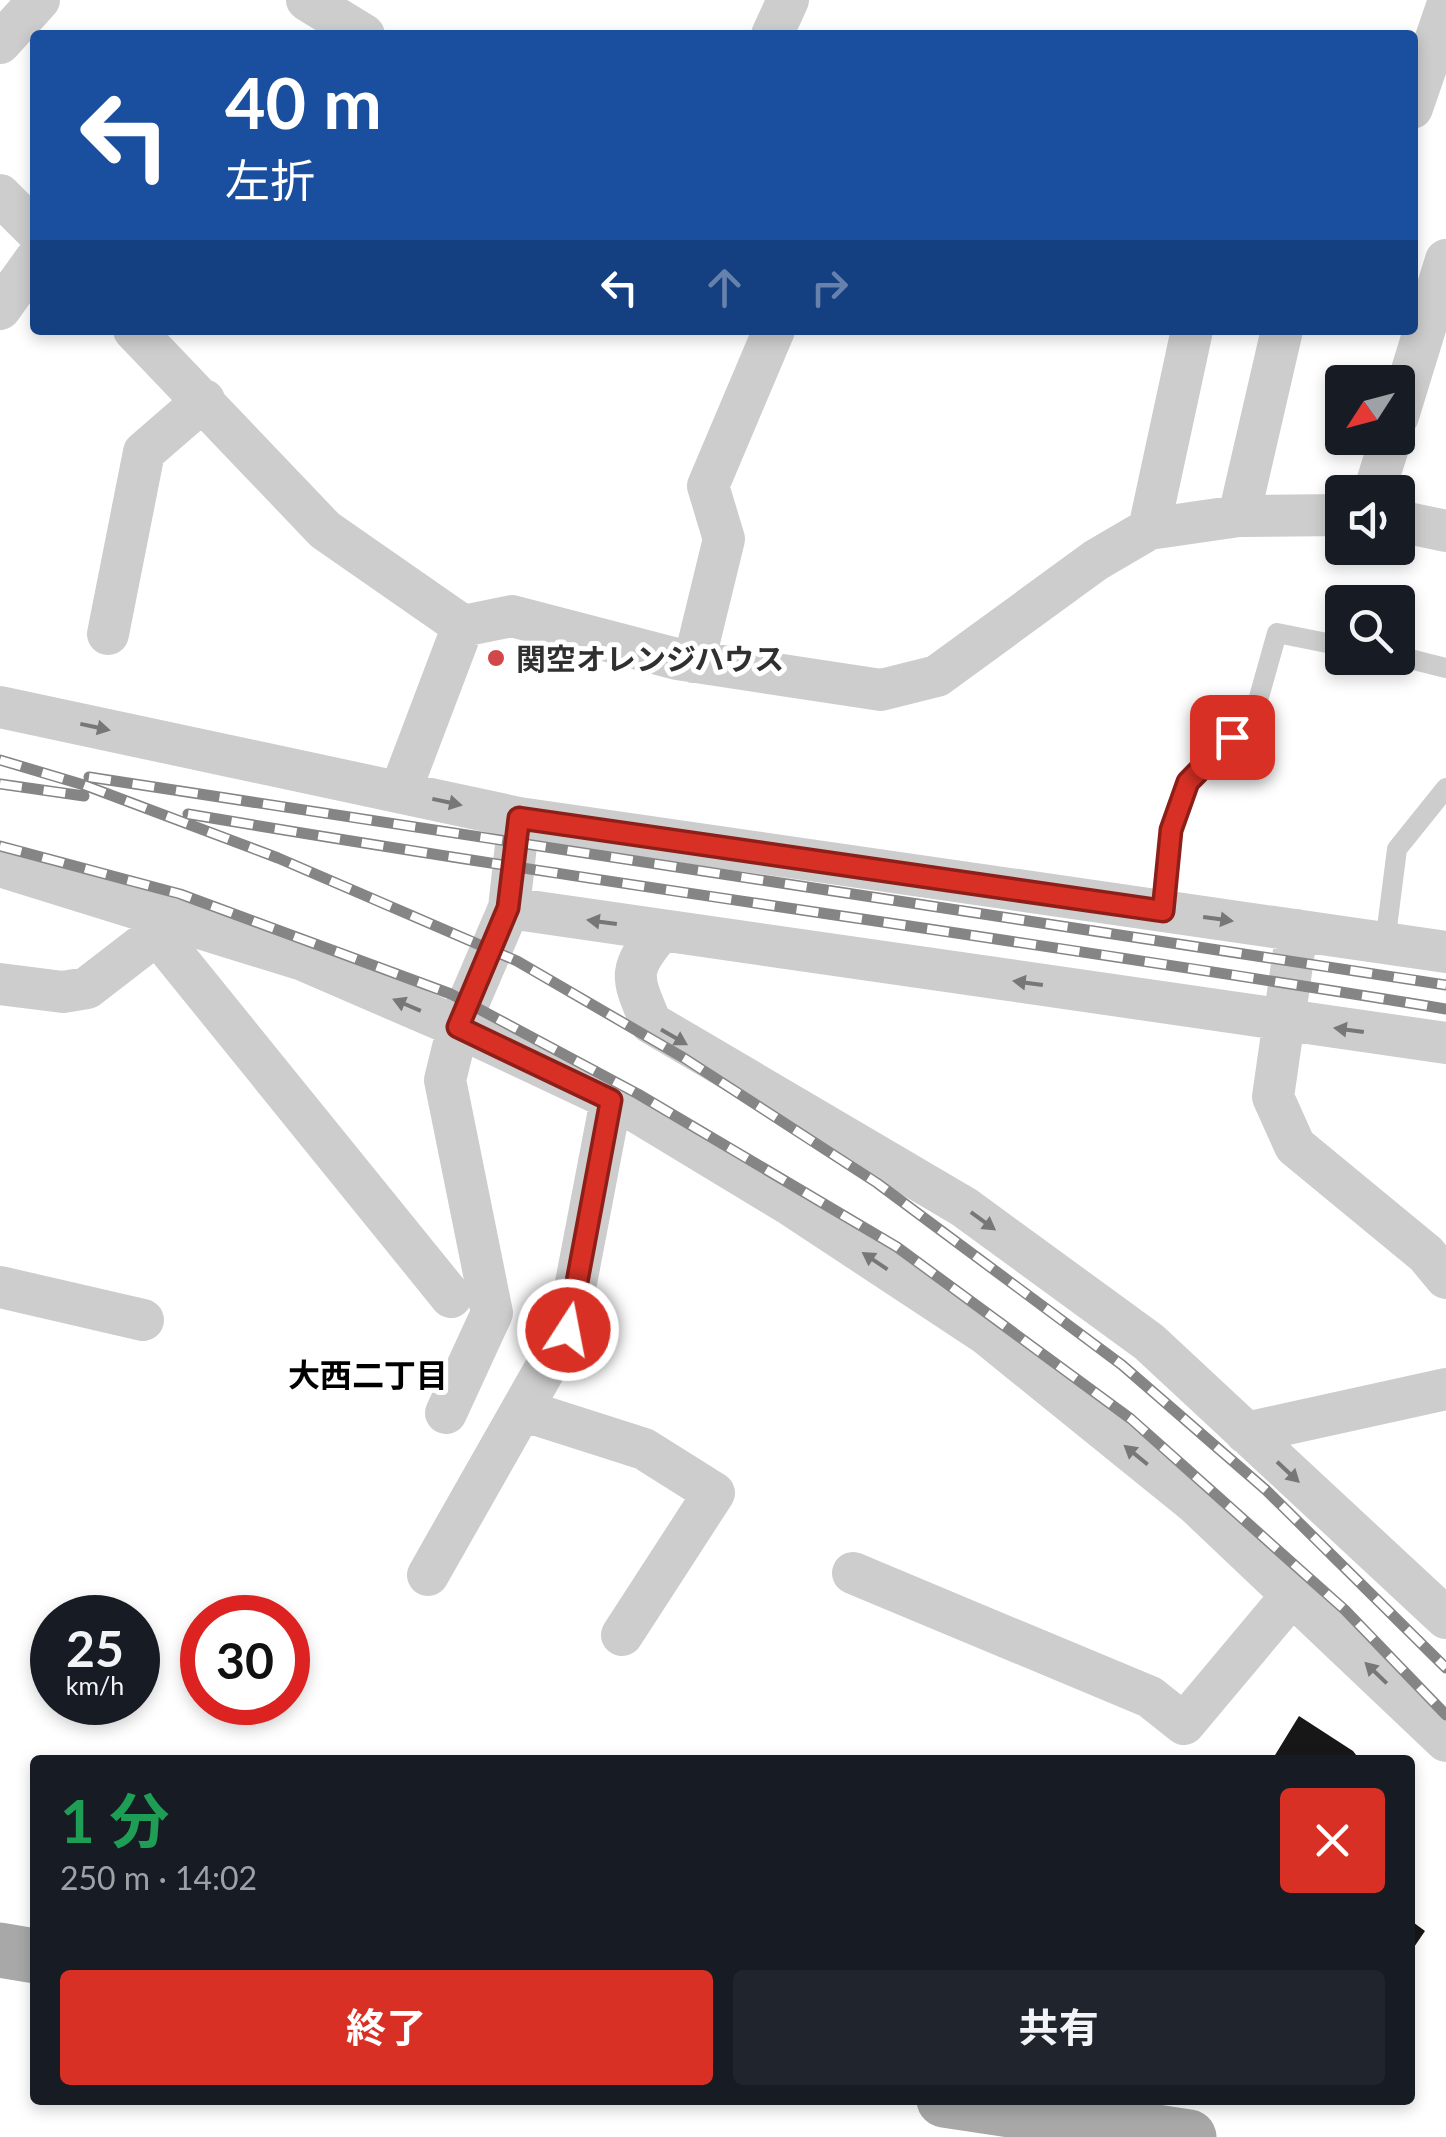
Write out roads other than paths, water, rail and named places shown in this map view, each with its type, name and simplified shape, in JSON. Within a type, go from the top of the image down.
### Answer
[{"type":"main road","points":[[0,1950],[30,1955]]},
{"type":"main road","points":[[968,2105],[1086,2130],[1189,2137]]},
{"type":"street","points":[[774,30],[788,0]]},
{"type":"street","points":[[0,43],[35,1]]},
{"type":"street","points":[[311,1],[356,30]]},
{"type":"street","points":[[1427,89],[1446,8]]},
{"type":"street","points":[[0,195],[30,225]]},
{"type":"street","points":[[1414,365],[1446,260]]},
{"type":"street","points":[[0,308],[30,267]]},
{"type":"street","points":[[139,335],[325,530],[463,626],[512,616],[694,662],[881,690],[937,676],[1096,560],[1149,529],[1239,516],[1325,515]]},
{"type":"street","points":[[694,662],[724,538],[708,486],[772,335]]},
{"type":"street","points":[[1149,529],[1191,335]]},
{"type":"street","points":[[1239,516],[1281,335]]},
{"type":"street","points":[[108,634],[144,452],[204,400]]},
{"type":"street","points":[[1415,524],[1446,530]]},
{"type":"street","points":[[400,792],[463,626]]},
{"type":"street","points":[[0,707],[519,818],[1446,952]]},
{"type":"street","points":[[446,1413],[492,1313],[445,1080],[458,1027],[508,908],[519,818]]},
{"type":"street","points":[[0,866],[157,925],[303,960],[458,1027],[611,1100],[789,1204],[986,1334],[1196,1504],[1446,1741]]},
{"type":"street","points":[[508,908],[1446,1044]]},
{"type":"street","points":[[0,984],[63,992],[87,988],[157,925]]},
{"type":"street","points":[[157,925],[451,1297]]},
{"type":"street","points":[[662,930],[638,958],[635,986],[650,1023],[964,1207],[1149,1342],[1446,1618]]},
{"type":"street","points":[[1298,930],[1273,1097],[1295,1146],[1426,1254],[1446,1278]]},
{"type":"street","points":[[428,1575],[568,1330],[611,1100]]},
{"type":"street","points":[[0,1287],[143,1320]]},
{"type":"street","points":[[1246,1432],[1446,1389]]},
{"type":"street","points":[[522,1410],[644,1448],[714,1493],[622,1635]]},
{"type":"street","points":[[852,1573],[1150,1697],[1184,1724],[1293,1594]]},
{"type":"lane","points":[[1163,911],[1171,830],[1188,782],[1254,714],[1277,633],[1325,643]]},
{"type":"lane","points":[[1415,660],[1446,668]]},
{"type":"lane","points":[[1386,943],[1397,849],[1446,788]]},
{"type":"railway","points":[[0,760],[84,785],[278,858],[517,961],[684,1058],[877,1183],[1122,1365],[1266,1490],[1446,1668]]},
{"type":"railway","points":[[89,777],[1446,985]]},
{"type":"railway","points":[[0,784],[84,796]]},
{"type":"railway","points":[[188,814],[1446,1009]]},
{"type":"railway","points":[[0,846],[180,894],[451,994],[638,1094],[897,1247],[1131,1419],[1345,1610],[1446,1715]]},
{"type":"place","name":"関空オレンジハウス","points":[[496,658]]},
{"type":"district","name":"大西二丁目","points":[[368,1374]]}]
